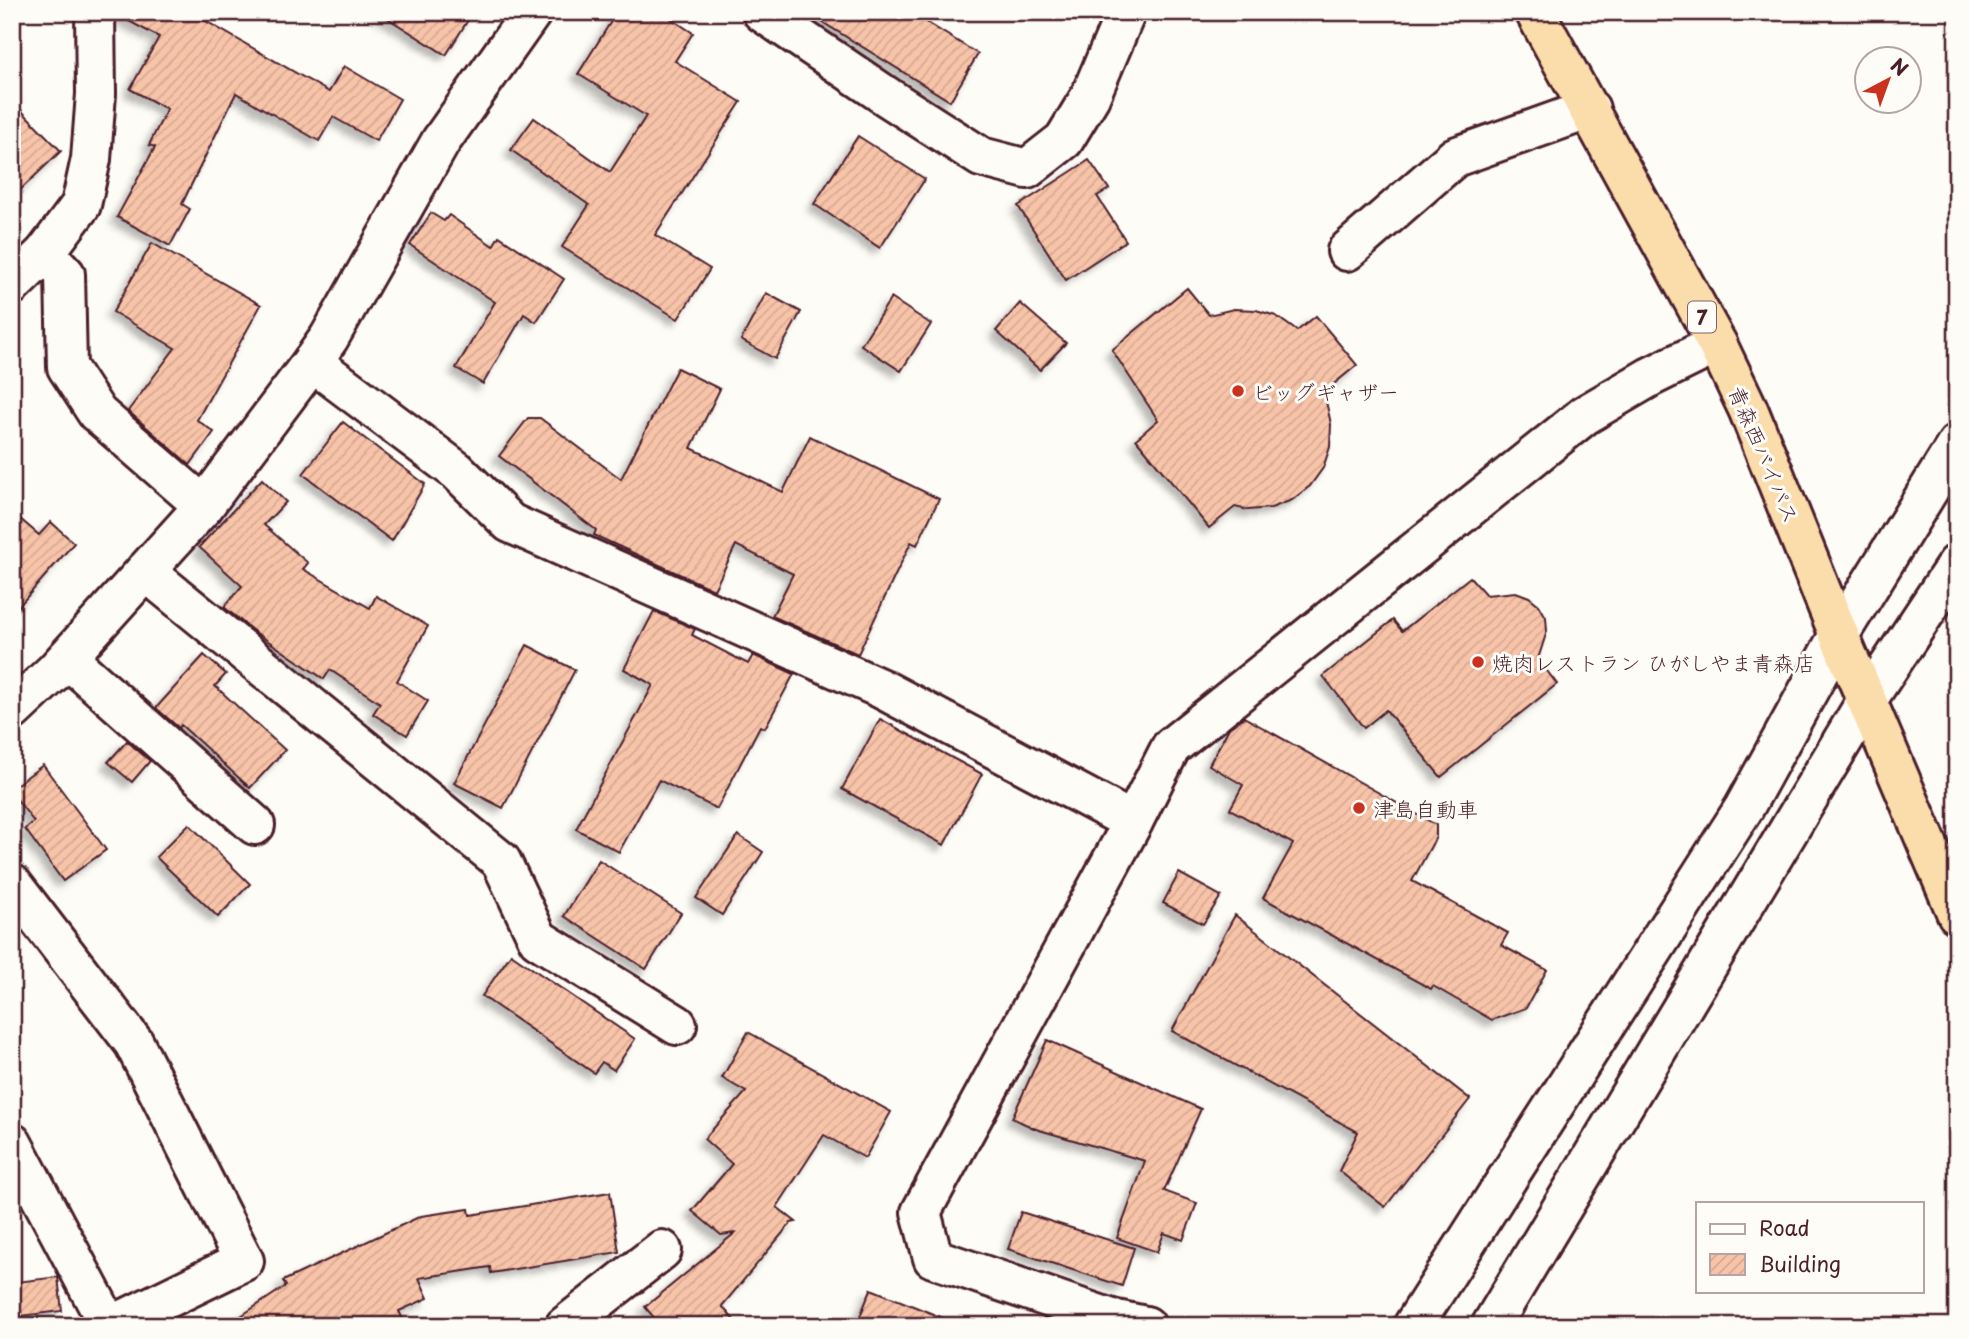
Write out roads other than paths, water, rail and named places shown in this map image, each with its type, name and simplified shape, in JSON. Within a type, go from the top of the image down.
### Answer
[{"type":"highway","name":"青森西バイパス","points":[[1535,12],[1717,344],[1748,409],[1839,635],[1957,914]]},
{"type":"street","points":[[13,283],[45,253],[81,205],[91,159],[96,94],[95,12]]},
{"type":"street","points":[[12,711],[67,658],[204,506],[312,362],[329,338],[441,141],[532,12]]},
{"type":"street","points":[[762,12],[981,157],[1027,169],[1064,140],[1090,97],[1126,12]]},
{"type":"street","points":[[1347,251],[1455,157],[1590,109]]},
{"type":"street","points":[[45,253],[65,274],[67,367],[97,413],[204,506]]},
{"type":"street","points":[[1120,1323],[933,1258],[921,1212],[1171,747],[1585,415],[1650,377],[1717,344]]},
{"type":"street","points":[[312,362],[457,471],[510,523],[882,688],[1133,822]]},
{"type":"street","points":[[1413,1326],[1744,807],[1839,635],[1957,444]]},
{"type":"street","points":[[1491,1326],[1867,700],[1957,564]]},
{"type":"street","points":[[145,571],[500,861],[538,939],[677,1025]]},
{"type":"street","points":[[67,658],[255,825]]},
{"type":"street","points":[[12,884],[134,1043],[244,1261],[110,1326],[12,1143]]},
{"type":"street","points":[[565,1326],[662,1250]]},
{"type":"place","name":"ビッグギャザー","points":[[1238,391]]},
{"type":"place","name":"焼肉レストラン ひがしやま青森店","points":[[1478,662]]},
{"type":"place","name":"津島自動車","points":[[1359,808]]}]
